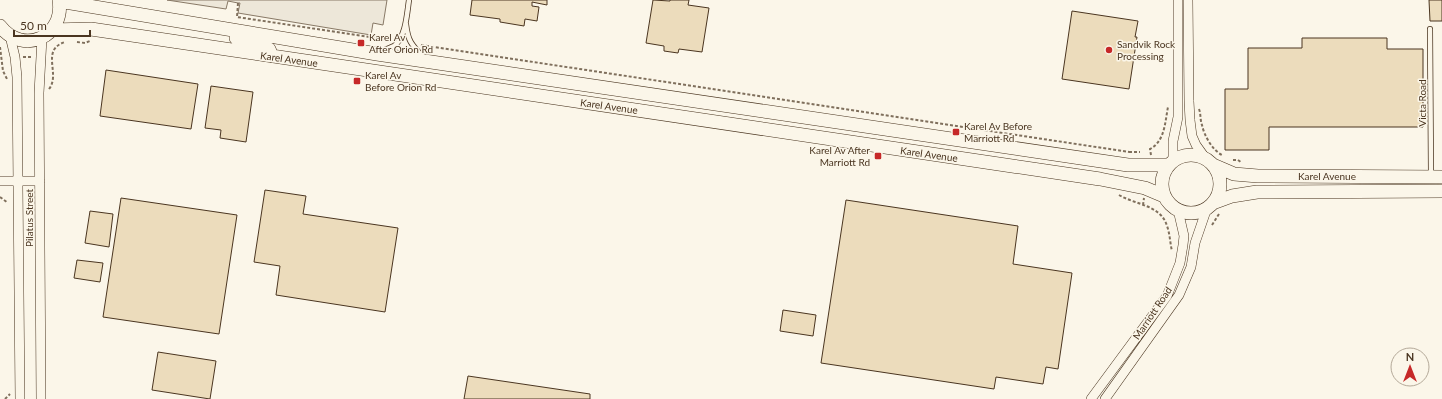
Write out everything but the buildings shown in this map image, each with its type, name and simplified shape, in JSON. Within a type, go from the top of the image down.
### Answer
[{"type":"main road","name":"Karel Avenue","points":[[47,34],[58,18],[60,12],[59,1],[377,54],[1128,165],[1171,163],[1181,157],[1190,155],[1198,156],[1234,174],[1258,176],[1436,177]]},
{"type":"main road","points":[[0,26],[10,36]]},
{"type":"main road","points":[[204,26],[269,49],[272,56]]},
{"type":"main road","name":"Karel Avenue","points":[[10,36],[22,40],[32,41],[47,34],[91,29],[1100,179],[1145,188],[1164,196],[1168,202],[1178,210],[1193,213],[1213,208],[1232,196],[1257,192],[1442,191]]},
{"type":"main road","points":[[1210,162],[1218,172],[1220,180],[1219,192],[1213,208]]},
{"type":"main road","points":[[1164,196],[1162,180],[1164,172],[1171,163]]},
{"type":"street","points":[[1171,163],[1179,101],[1178,0]]},
{"type":"street","points":[[1188,0],[1189,101],[1192,136],[1196,145],[1210,162]]},
{"type":"street","name":"Pilatus Street","points":[[41,399],[40,57],[47,34]]},
{"type":"street","name":"Pilatus Street","points":[[10,36],[15,57],[17,77],[20,399]]},
{"type":"street","points":[[0,181],[40,181]]},
{"type":"street","name":"Marriott Road","points":[[1104,399],[1179,295],[1191,267],[1195,243],[1213,208]]},
{"type":"street","name":"Marriott Road","points":[[1091,399],[1167,296],[1180,263],[1184,236],[1178,210]]},
{"type":"lane","points":[[409,0],[406,22],[408,38],[426,61]]},
{"type":"lane","points":[[377,54],[395,45],[406,22]]},
{"type":"lane","name":"Victa Road","points":[[1430,29],[1436,177]]},
{"type":"path","points":[[238,3],[236,17],[398,41]]},
{"type":"path","points":[[52,84],[52,52],[58,44],[68,41]]},
{"type":"path","points":[[74,41],[85,43]]},
{"type":"path","points":[[411,43],[1130,152]]},
{"type":"path","points":[[0,47],[3,70]]},
{"type":"path","points":[[15,57],[52,58]]},
{"type":"path","points":[[1151,153],[1150,149],[1154,147],[1162,136],[1169,101]]},
{"type":"path","points":[[1207,136],[1214,149],[1219,154],[1234,160]]},
{"type":"path","points":[[1123,197],[1155,210],[1163,216],[1168,227],[1173,254],[1180,263]]},
{"type":"path","points":[[1212,226],[1213,208]]},
{"type":"shaded area","points":[[167,0],[387,0],[383,25],[373,23],[371,35],[238,13],[240,3],[228,1],[226,9]]},
{"type":"place","name":"Karel Av After Orion Rd","points":[[361,43]]},
{"type":"place","name":"Sandvik Rock Processing","points":[[1109,50]]},
{"type":"place","name":"Karel Av Before Orion Rd","points":[[357,81]]},
{"type":"place","name":"Karel Av Before Marriott Rd","points":[[956,132]]},
{"type":"place","name":"Karel Av After Marriott Rd","points":[[878,156]]}]
